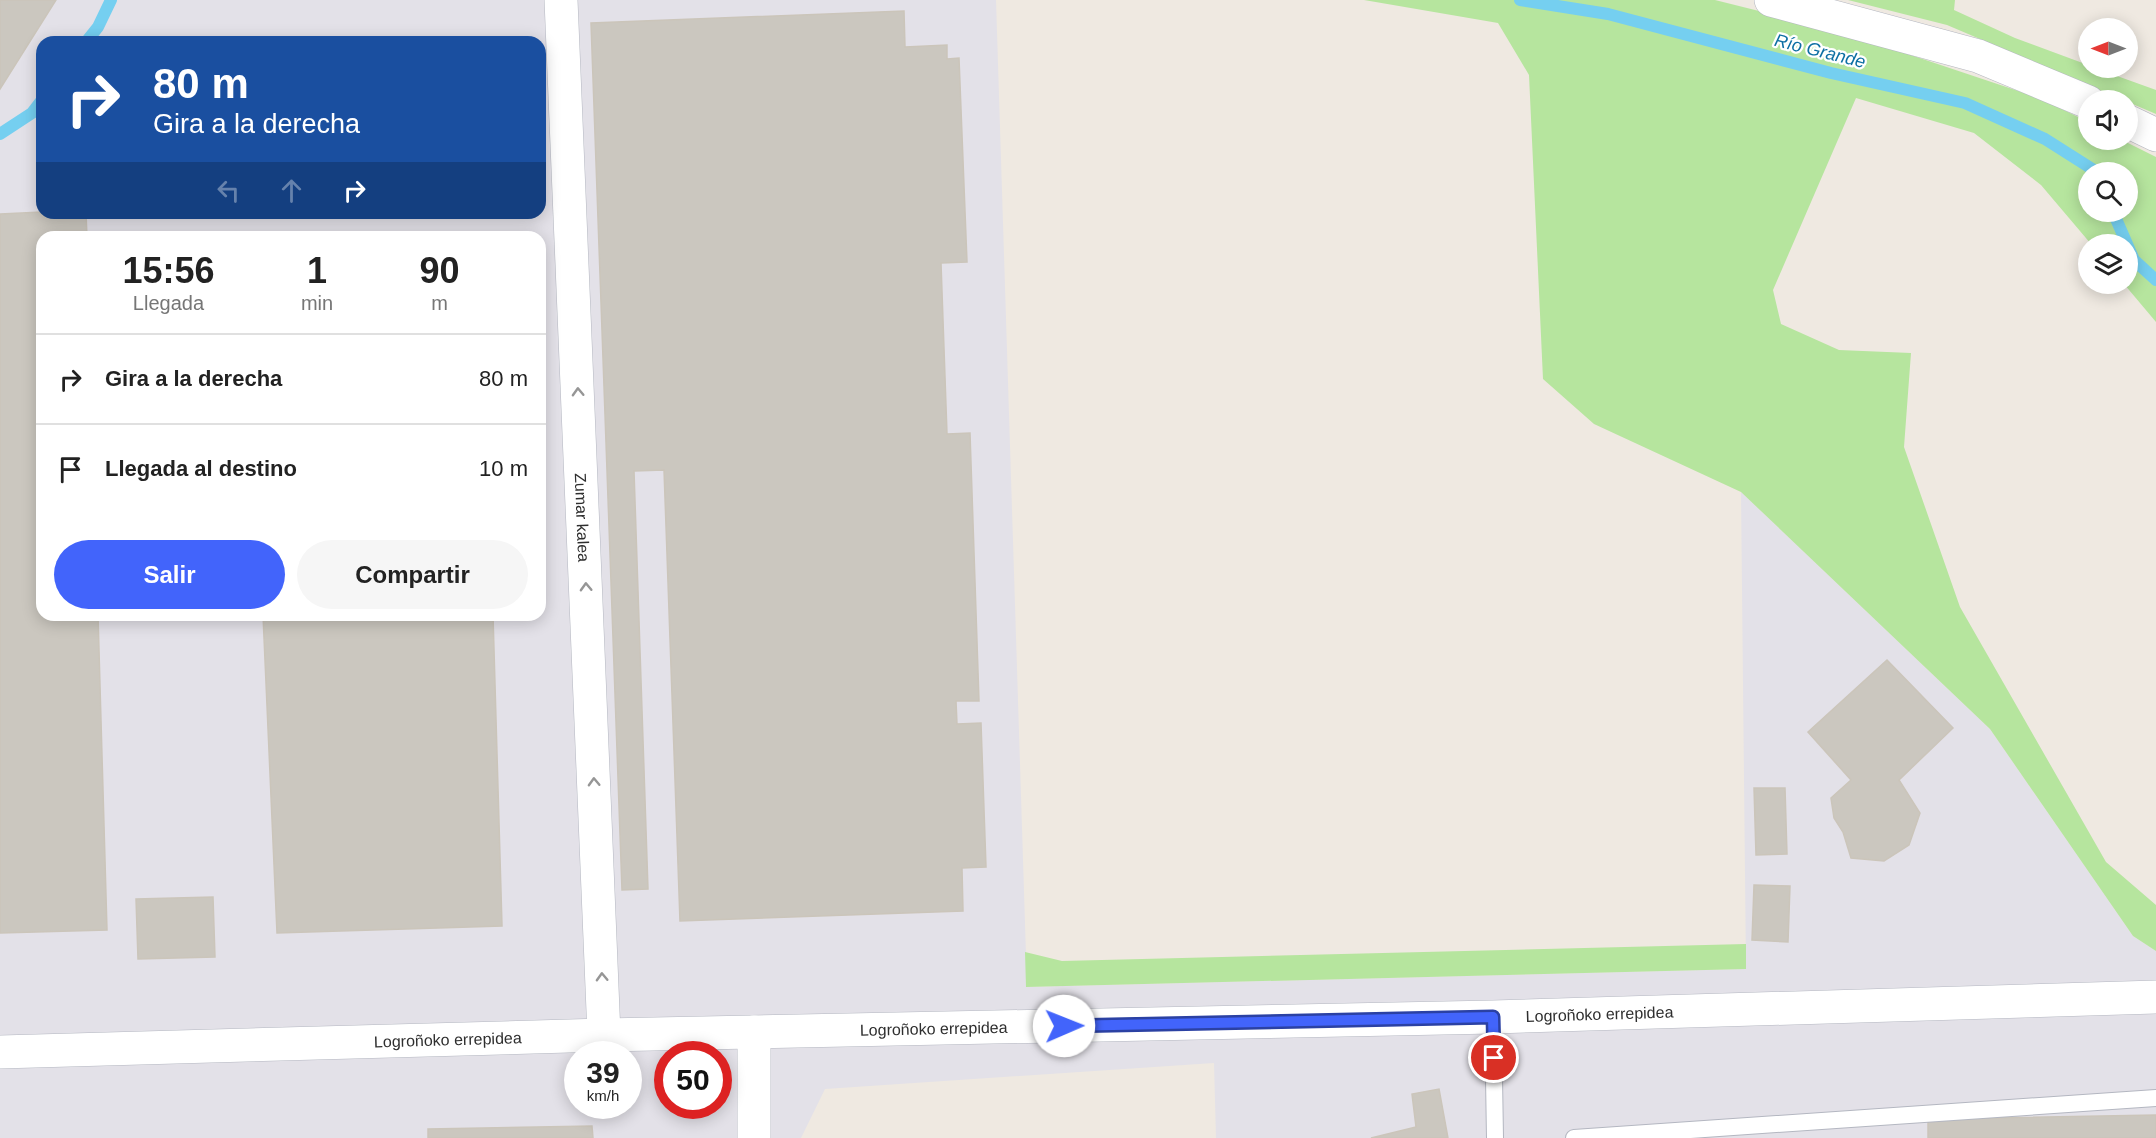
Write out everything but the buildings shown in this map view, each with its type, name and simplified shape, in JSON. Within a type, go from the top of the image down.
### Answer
[{"type":"main road","name":"Zumar kalea","points":[[561,0],[604,1035]]},
{"type":"main road","points":[[1770,0],[1978,56],[2078,98]]},
{"type":"main road","points":[[2138,126],[2156,135]]},
{"type":"main road","name":"Logroñoko errepidea","points":[[0,1052],[604,1035],[1493,1017],[2156,997]]},
{"type":"main road","points":[[754,1032],[754,1138]]},
{"type":"lane","points":[[1493,1017],[1495,1138]]},
{"type":"lane","points":[[1574,1138],[2156,1098]]},
{"type":"shaded area","points":[[0,0],[996,0],[1027,987],[1746,969],[1741,492],[1990,729],[2133,936],[2156,951],[2156,1138],[1216,1138],[1214,1063],[825,1089],[801,1138],[0,1138]]},
{"type":"green space","points":[[1364,0],[1715,0],[1839,31],[2042,99],[2078,117],[2078,150],[2138,150],[2138,148],[2156,157],[2156,322],[2132,294],[2138,294],[2138,234],[2083,234],[2041,185],[1974,133],[1856,98],[1773,290],[1781,324],[1839,350],[1911,353],[1904,447],[1960,607],[2106,862],[2156,905],[2156,951],[2133,936],[1990,729],[1741,492],[1594,424],[1543,379],[1529,75],[1498,23]]},
{"type":"green space","points":[[1848,0],[1955,0],[1954,10],[2015,38],[2078,61],[2078,78],[2123,78],[2156,90],[2156,114],[2138,106],[2138,90],[2100,90],[1947,25]]},
{"type":"green space","points":[[1746,944],[1746,969],[1026,987],[1025,952],[1062,961]]},
{"type":"waterway","name":"Río Grande","points":[[91,36],[98,27],[111,0]]},
{"type":"waterway","name":"Río Grande","points":[[1520,0],[1608,14],[1831,73],[1965,103],[2045,139],[2081,162]]},
{"type":"waterway","name":"Río Grande","points":[[0,134],[32,113],[36,108]]},
{"type":"waterway","name":"Río Grande","points":[[2117,222],[2134,260],[2156,280]]},
{"type":"route","points":[[1064,1026],[1493,1017],[1494,1058]]}]
